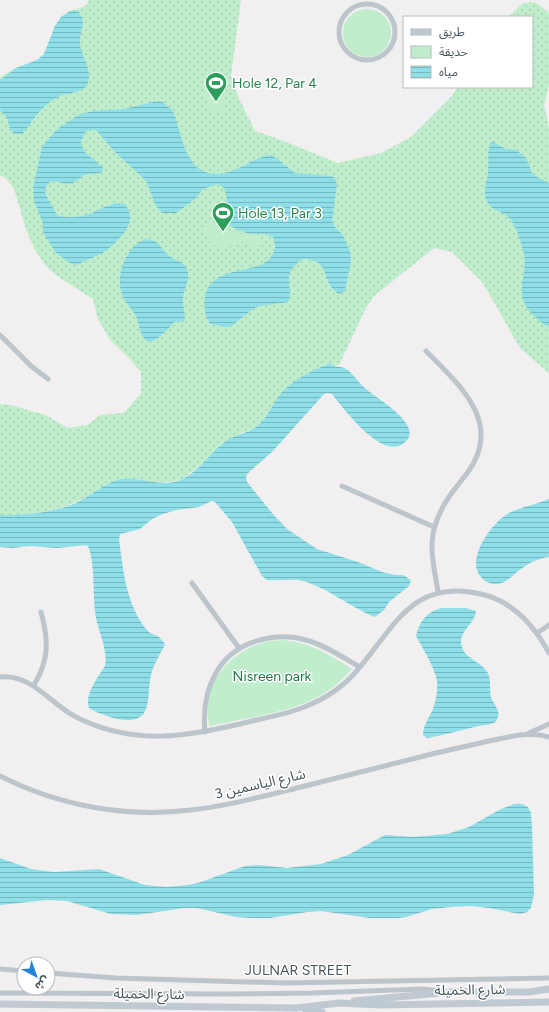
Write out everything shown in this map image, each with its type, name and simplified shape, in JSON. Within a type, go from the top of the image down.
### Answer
[{"type":"main road","points":[[339,1003],[451,992],[529,992],[549,989]]},
{"type":"main road","name":"شارع الخميلة","points":[[0,1004],[297,1008],[339,1003],[380,1005],[549,1002]]},
{"type":"main road","name":"شارع الخميلة","points":[[297,1008],[322,1012]]},
{"type":"street","points":[[378,6],[381,0]]},
{"type":"street","points":[[369,4],[378,6],[386,11],[392,19],[395,28],[395,37],[392,46],[378,59],[369,61],[351,57],[344,50],[340,42],[338,32],[344,15],[351,8],[360,5],[369,4]]},
{"type":"street","points":[[0,335],[31,366],[48,379]]},
{"type":"street","points":[[426,351],[467,395],[477,414],[481,435],[480,445],[474,463],[448,497],[440,511],[434,527],[433,552],[438,592]]},
{"type":"street","points":[[342,486],[434,527]]},
{"type":"street","points":[[192,583],[239,648]]},
{"type":"street","points":[[0,678],[6,677],[21,679],[34,685],[63,709],[79,719],[108,729],[129,734],[160,736],[182,735],[205,732],[283,714],[314,702],[329,694],[343,684],[360,667],[401,615],[412,605],[425,597],[438,592],[471,592],[502,602],[515,610],[527,621],[537,633],[549,652]]},
{"type":"street","points":[[34,685],[40,674],[47,652],[46,629],[41,612]]},
{"type":"street","points":[[537,633],[549,625]]},
{"type":"street","points":[[205,732],[205,700],[210,684],[217,670],[227,657],[239,648],[255,641],[271,637],[304,639],[325,647],[360,667]]},
{"type":"street","name":"شارع الياسمين 3","points":[[0,776],[44,796],[89,807],[134,812],[190,810],[244,801],[443,752],[526,734],[549,724]]},
{"type":"street","name":"شارع الياسمين 3","points":[[526,734],[549,737]]},
{"type":"street","points":[[0,969],[16,970]]},
{"type":"street","name":"JULNAR STREET","points":[[56,974],[116,978],[285,983],[549,978]]},
{"type":"street","points":[[0,989],[2,993],[250,994],[423,989],[451,992]]},
{"type":"green space","points":[[89,0],[241,0],[231,76],[240,101],[255,131],[338,163],[381,153],[411,137],[452,96],[457,88],[533,88],[533,16],[509,16],[523,3],[535,2],[549,13],[549,84],[544,105],[549,127],[549,373],[520,348],[483,283],[452,252],[434,248],[374,296],[365,310],[339,365],[333,366],[330,363],[296,381],[283,391],[257,427],[241,433],[183,479],[173,482],[162,482],[119,479],[83,499],[60,508],[40,513],[0,515],[0,404],[10,405],[45,415],[68,428],[88,425],[100,415],[124,413],[141,393],[141,372],[110,340],[98,319],[93,299],[57,276],[46,266],[35,250],[27,232],[14,189],[5,177],[0,176],[0,77],[16,68],[37,60],[44,54],[55,26],[61,17],[70,11],[86,6]]},
{"type":"green space","points":[[367,9],[376,11],[384,16],[389,24],[391,33],[389,42],[384,50],[376,55],[367,57],[358,55],[350,50],[345,42],[343,33],[345,24],[350,16],[358,11]]},
{"type":"green space","name":"Hole 12, Par 4","points":[[215,91],[224,97],[224,108],[221,112],[214,115],[212,114],[204,95],[206,92]]},
{"type":"green space","name":"Hole 13, Par 3","points":[[213,222],[223,230],[234,231],[247,236],[256,236],[262,240],[261,246],[252,247],[244,242],[224,247],[211,245],[204,230],[207,223]]},
{"type":"green space","name":"Nisreen park","points":[[267,641],[293,641],[311,647],[327,654],[352,669],[329,690],[302,704],[271,713],[209,726],[208,710],[212,688],[214,681],[225,666],[250,647]]},
{"type":"water","points":[[70,11],[78,11],[81,15],[83,23],[80,47],[89,73],[88,83],[82,90],[62,95],[51,101],[37,114],[22,134],[14,134],[10,129],[7,118],[0,110],[0,80],[16,68],[37,60],[44,54],[55,26],[61,17]]},
{"type":"water","points":[[157,101],[163,102],[174,113],[184,146],[192,162],[197,168],[204,172],[213,174],[224,173],[237,169],[260,158],[272,155],[295,173],[331,176],[335,178],[337,184],[332,221],[334,226],[343,235],[350,251],[351,261],[345,291],[339,294],[333,290],[322,267],[318,263],[312,260],[302,259],[289,275],[290,294],[288,302],[260,306],[253,309],[233,325],[226,327],[210,324],[204,304],[205,297],[210,286],[217,278],[260,265],[269,259],[275,247],[273,237],[265,234],[253,234],[246,232],[223,221],[226,195],[225,190],[218,184],[203,189],[194,200],[176,213],[162,213],[156,206],[146,181],[113,150],[96,130],[85,132],[81,141],[84,150],[103,168],[103,171],[100,173],[86,174],[73,183],[66,184],[54,181],[50,182],[46,186],[45,193],[57,215],[65,217],[84,216],[112,204],[120,203],[125,204],[128,210],[130,215],[129,223],[120,237],[108,250],[76,265],[68,262],[55,252],[43,232],[43,224],[34,200],[33,188],[42,147],[56,130],[80,114],[94,111],[124,109]]},
{"type":"water","points":[[493,142],[506,149],[516,150],[524,156],[529,164],[531,172],[549,183],[549,327],[532,314],[526,306],[523,298],[522,283],[525,258],[515,228],[511,220],[505,214],[491,207],[486,200],[485,189],[488,174],[489,151],[490,143]]},
{"type":"water","points":[[145,239],[156,242],[169,256],[185,266],[188,274],[183,297],[185,319],[183,322],[176,321],[161,336],[152,341],[148,341],[143,337],[137,318],[123,297],[120,287],[121,270],[124,262],[132,248]]},
{"type":"water","points":[[330,363],[334,366],[342,367],[347,370],[363,387],[397,413],[405,421],[409,429],[409,436],[404,443],[395,447],[385,445],[364,431],[345,411],[332,394],[327,393],[324,394],[273,451],[247,474],[247,482],[287,529],[317,549],[358,562],[382,572],[403,575],[411,580],[409,586],[389,602],[384,610],[375,617],[308,582],[298,580],[267,580],[262,576],[232,522],[215,502],[212,501],[199,507],[176,510],[163,514],[152,519],[140,529],[120,534],[119,539],[126,586],[134,609],[146,629],[159,637],[165,644],[151,673],[146,709],[142,715],[136,719],[128,720],[111,717],[89,708],[89,694],[105,667],[106,659],[94,605],[93,566],[90,550],[87,545],[57,548],[29,546],[13,548],[0,547],[0,515],[19,515],[52,511],[80,501],[103,486],[117,480],[133,479],[167,483],[183,479],[195,471],[226,441],[260,424],[281,393],[291,383]]},
{"type":"water","points":[[549,499],[549,557],[542,558],[531,563],[509,579],[499,584],[492,584],[484,580],[478,573],[476,562],[481,545],[492,528],[498,521],[511,512]]},
{"type":"water","points":[[466,608],[476,611],[473,620],[462,637],[462,647],[469,657],[483,667],[488,673],[491,697],[498,710],[498,716],[496,722],[491,724],[427,738],[423,735],[423,731],[435,703],[437,681],[431,665],[416,636],[419,626],[424,618],[437,609]]},
{"type":"water","points":[[514,804],[522,804],[528,807],[531,813],[532,826],[534,894],[531,908],[527,912],[520,914],[470,906],[432,909],[398,918],[370,918],[321,911],[270,918],[252,918],[236,917],[197,908],[184,908],[137,915],[111,914],[67,901],[47,900],[0,905],[0,858],[31,869],[54,872],[99,869],[145,885],[167,887],[188,885],[201,882],[245,866],[259,865],[287,868],[321,864],[348,855],[385,835],[414,837],[447,834],[469,827],[499,810]]},
{"type":"place","name":"Hole 12, Par 4","points":[[216,102]]},
{"type":"place","name":"Hole 13, Par 3","points":[[223,232]]}]
